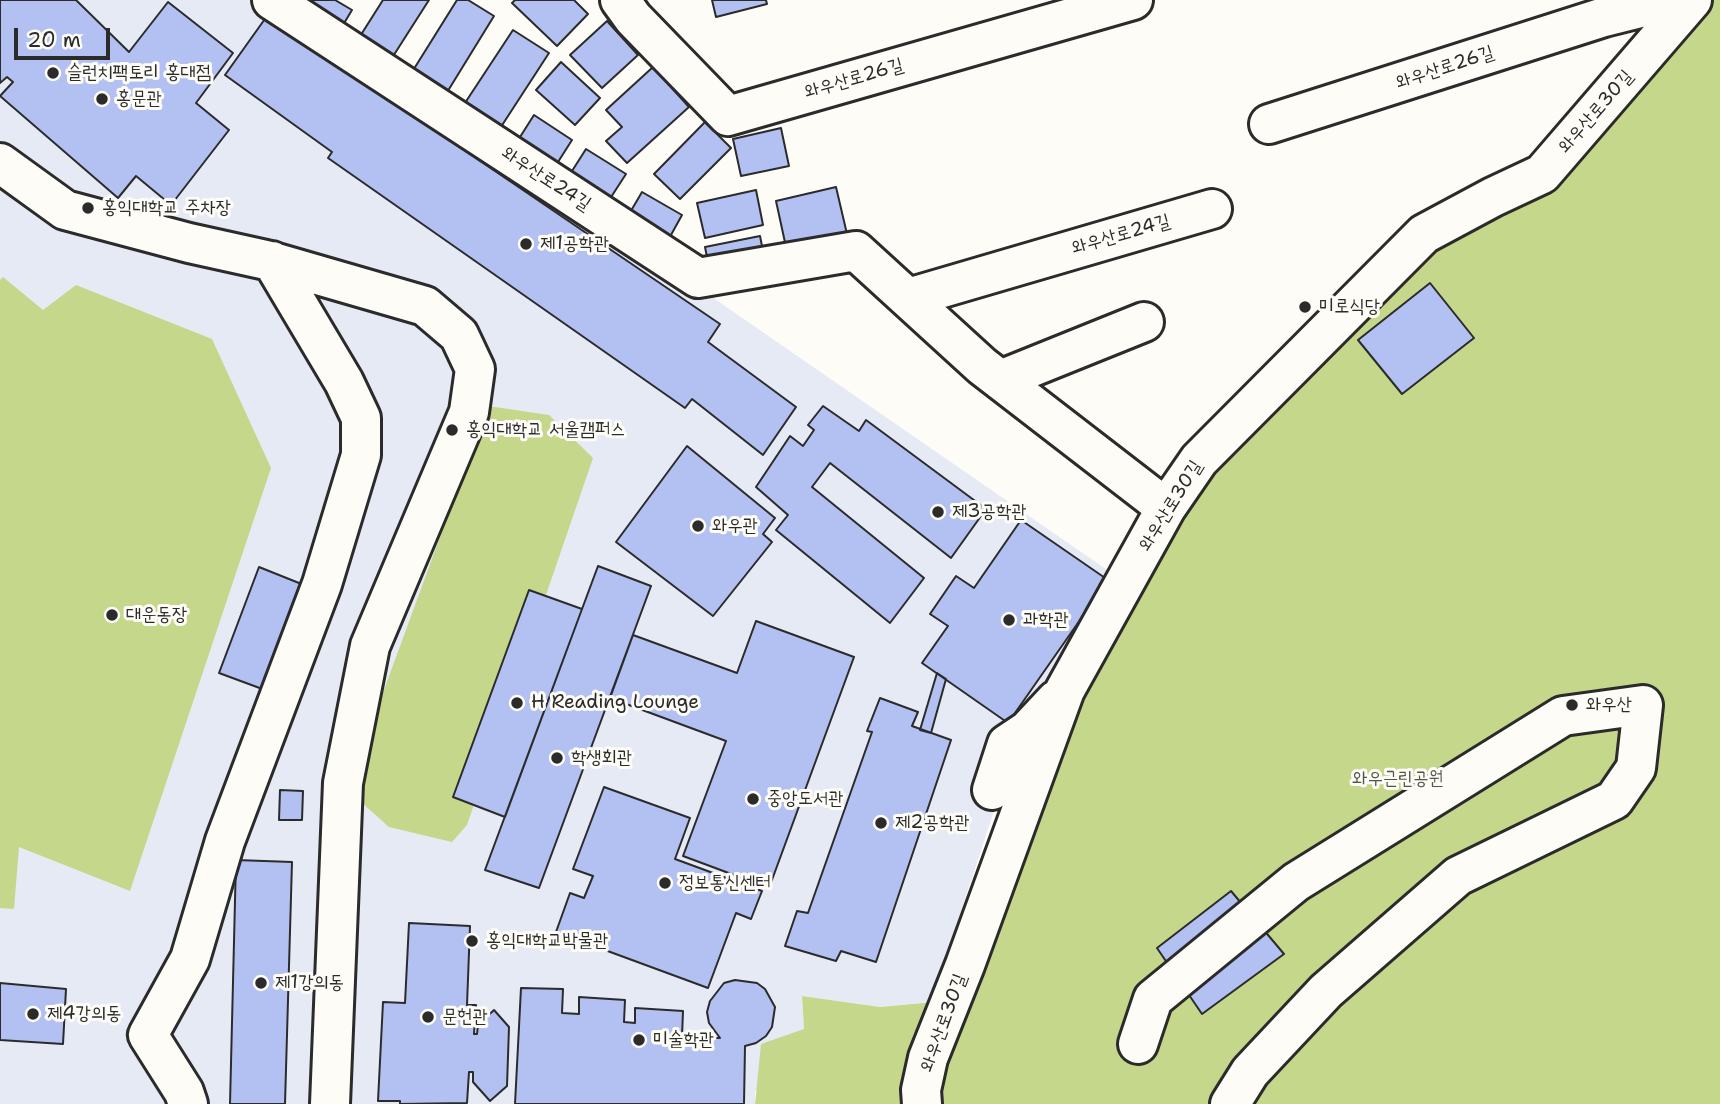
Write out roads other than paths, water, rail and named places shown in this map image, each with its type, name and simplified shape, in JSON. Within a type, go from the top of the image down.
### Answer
[{"type":"street","name":"와우산로24길","points":[[271,0],[698,278],[856,251],[982,366],[1166,508]]},
{"type":"street","name":"와우산로26길","points":[[620,0],[633,19],[728,116],[1133,0]]},
{"type":"street","points":[[1602,8],[1672,0]]},
{"type":"street","name":"와우산로30길","points":[[922,1104],[921,1090],[928,1058],[965,965],[1065,690],[1166,508],[1199,460],[1424,234],[1542,174],[1692,0]]},
{"type":"street","name":"와우산로26길","points":[[1269,124],[1602,8]]},
{"type":"street","points":[[7,155],[65,210],[189,243],[272,261],[425,306],[459,335],[475,369],[469,412],[375,633],[368,658],[344,783],[330,1104]]},
{"type":"street","name":"와우산로24길","points":[[908,298],[1212,209]]},
{"type":"street","points":[[188,1104],[184,1092],[148,1035],[190,959],[225,841],[323,584],[361,455],[361,418],[344,382],[272,261]]},
{"type":"street","points":[[1000,380],[1144,322]]},
{"type":"street","points":[[992,790],[1007,744],[1028,730],[1065,690]]},
{"type":"street","points":[[1138,1044],[1153,999],[1296,882],[1563,716],[1643,705],[1636,768],[1614,800],[1458,876],[1326,991],[1250,1072],[1230,1104]]},
{"type":"place","name":"슬런치팩토리 홍대점","points":[[53,73]]},
{"type":"place","name":"홍문관","points":[[102,99]]},
{"type":"place","name":"홍익대학교 주차장","points":[[88,208]]},
{"type":"place","name":"제1공학관","points":[[526,244]]},
{"type":"place","name":"미로식당","points":[[1305,307]]},
{"type":"place","name":"홍익대학교 서울캠퍼스","points":[[452,430]]},
{"type":"place","name":"제3공학관","points":[[938,512]]},
{"type":"place","name":"와우관","points":[[698,526]]},
{"type":"place","name":"대운동장","points":[[112,615]]},
{"type":"place","name":"과학관","points":[[1009,620]]},
{"type":"place","name":"H Reading Lounge","points":[[517,703]]},
{"type":"place","name":"와우산","points":[[1572,705]]},
{"type":"place","name":"학생회관","points":[[557,758]]},
{"type":"place","name":"중앙도서관","points":[[753,799]]},
{"type":"place","name":"제2공학관","points":[[881,823]]},
{"type":"place","name":"정보통신센터","points":[[665,883]]},
{"type":"place","name":"홍익대학교박물관","points":[[472,941]]},
{"type":"place","name":"제1강의동","points":[[261,983]]},
{"type":"place","name":"제4강의동","points":[[33,1014]]},
{"type":"place","name":"문헌관","points":[[428,1017]]},
{"type":"place","name":"미술학관","points":[[639,1040]]},
{"type":"park label","name":"와우근린공원","points":[[1398,779]]}]
